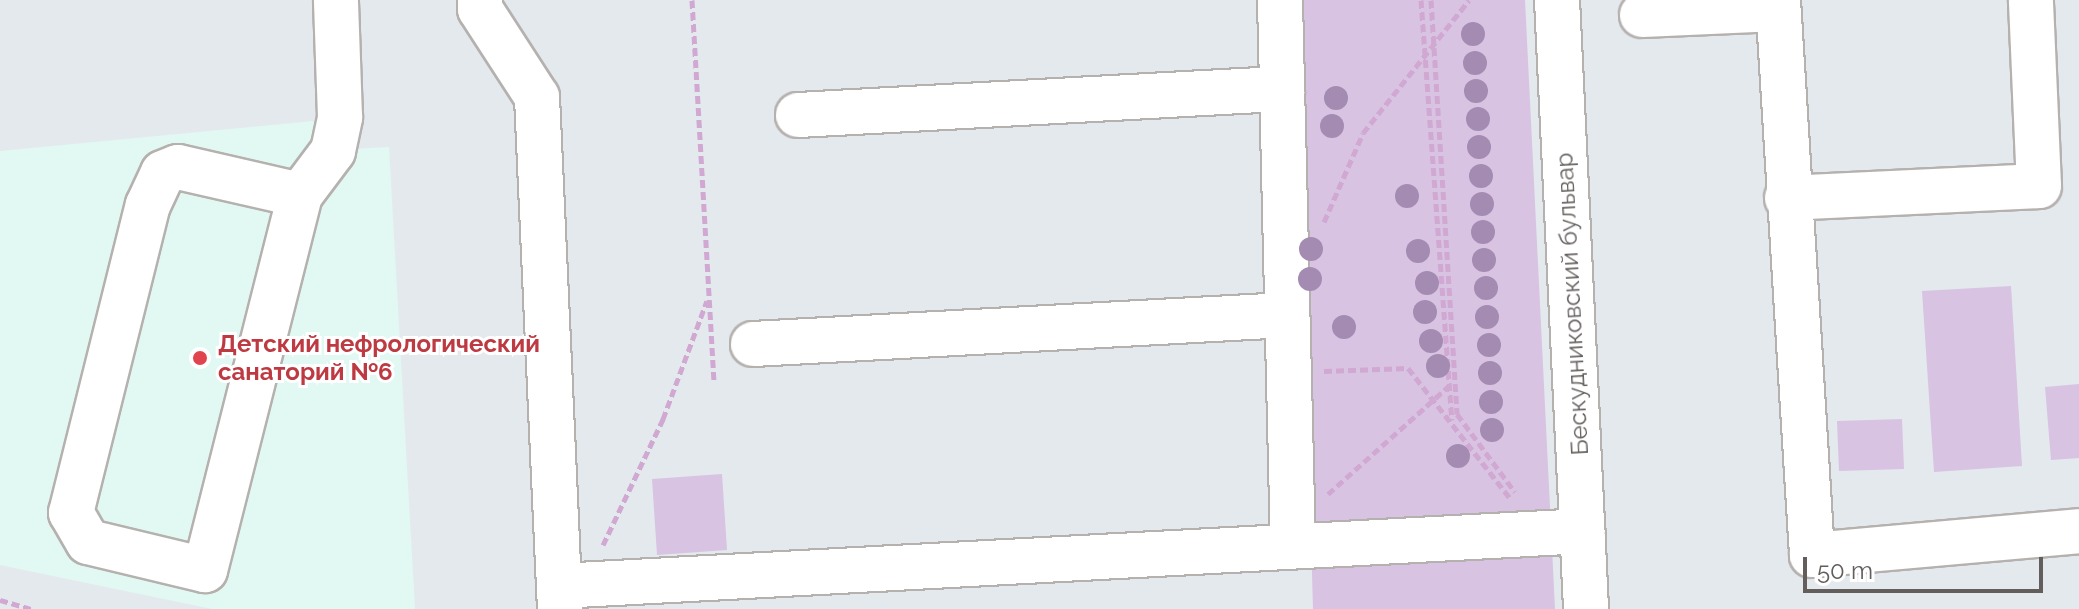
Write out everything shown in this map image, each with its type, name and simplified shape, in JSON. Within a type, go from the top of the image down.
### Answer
[{"type":"street","points":[[300,195],[202,170],[178,167],[163,173],[148,205],[71,513],[88,542],[205,570],[300,195],[333,151],[340,117],[336,0]]},
{"type":"street","points":[[480,0],[480,9],[537,97],[568,593],[1292,537],[1583,531]]},
{"type":"street","points":[[1280,0],[1292,537]]},
{"type":"street","name":"Бескудниковский бульвар","points":[[1557,0],[1586,609]]},
{"type":"street","points":[[1787,198],[2039,186],[2031,0]]},
{"type":"street","points":[[1642,15],[1778,5],[1787,198],[1812,555],[2079,531]]},
{"type":"street","points":[[798,115],[1282,89]]},
{"type":"street","points":[[753,344],[1286,315]]},
{"type":"path","points":[[692,0],[714,383]]},
{"type":"path","points":[[1421,0],[1423,61],[1452,420]]},
{"type":"path","points":[[1431,0],[1457,414],[1515,492]]},
{"type":"path","points":[[1286,227],[1320,230],[1363,133],[1469,0]]},
{"type":"path","points":[[568,593],[663,419],[709,296]]},
{"type":"path","points":[[1287,373],[1408,368],[1435,398],[1516,506]]},
{"type":"path","points":[[1292,537],[1449,386]]},
{"type":"path","points":[[0,600],[31,609]]},
{"type":"shaded area","points":[[1296,0],[1525,0],[1555,609],[1313,609]]},
{"type":"shaded area","name":"Детский нефрологический санаторий №6","points":[[313,121],[333,150],[389,147],[415,609],[212,609],[0,565],[0,151]]},
{"type":"shaded area","points":[[2011,286],[2022,466],[1934,472],[1922,291]]},
{"type":"shaded area","points":[[2079,384],[2079,458],[2051,460],[2045,387]]},
{"type":"shaded area","points":[[1902,419],[1904,469],[1839,471],[1837,421]]},
{"type":"shaded area","points":[[722,474],[727,550],[657,555],[652,479]]},
{"type":"place","name":"Детский нефрологический санаторий №6","points":[[200,358]]}]
